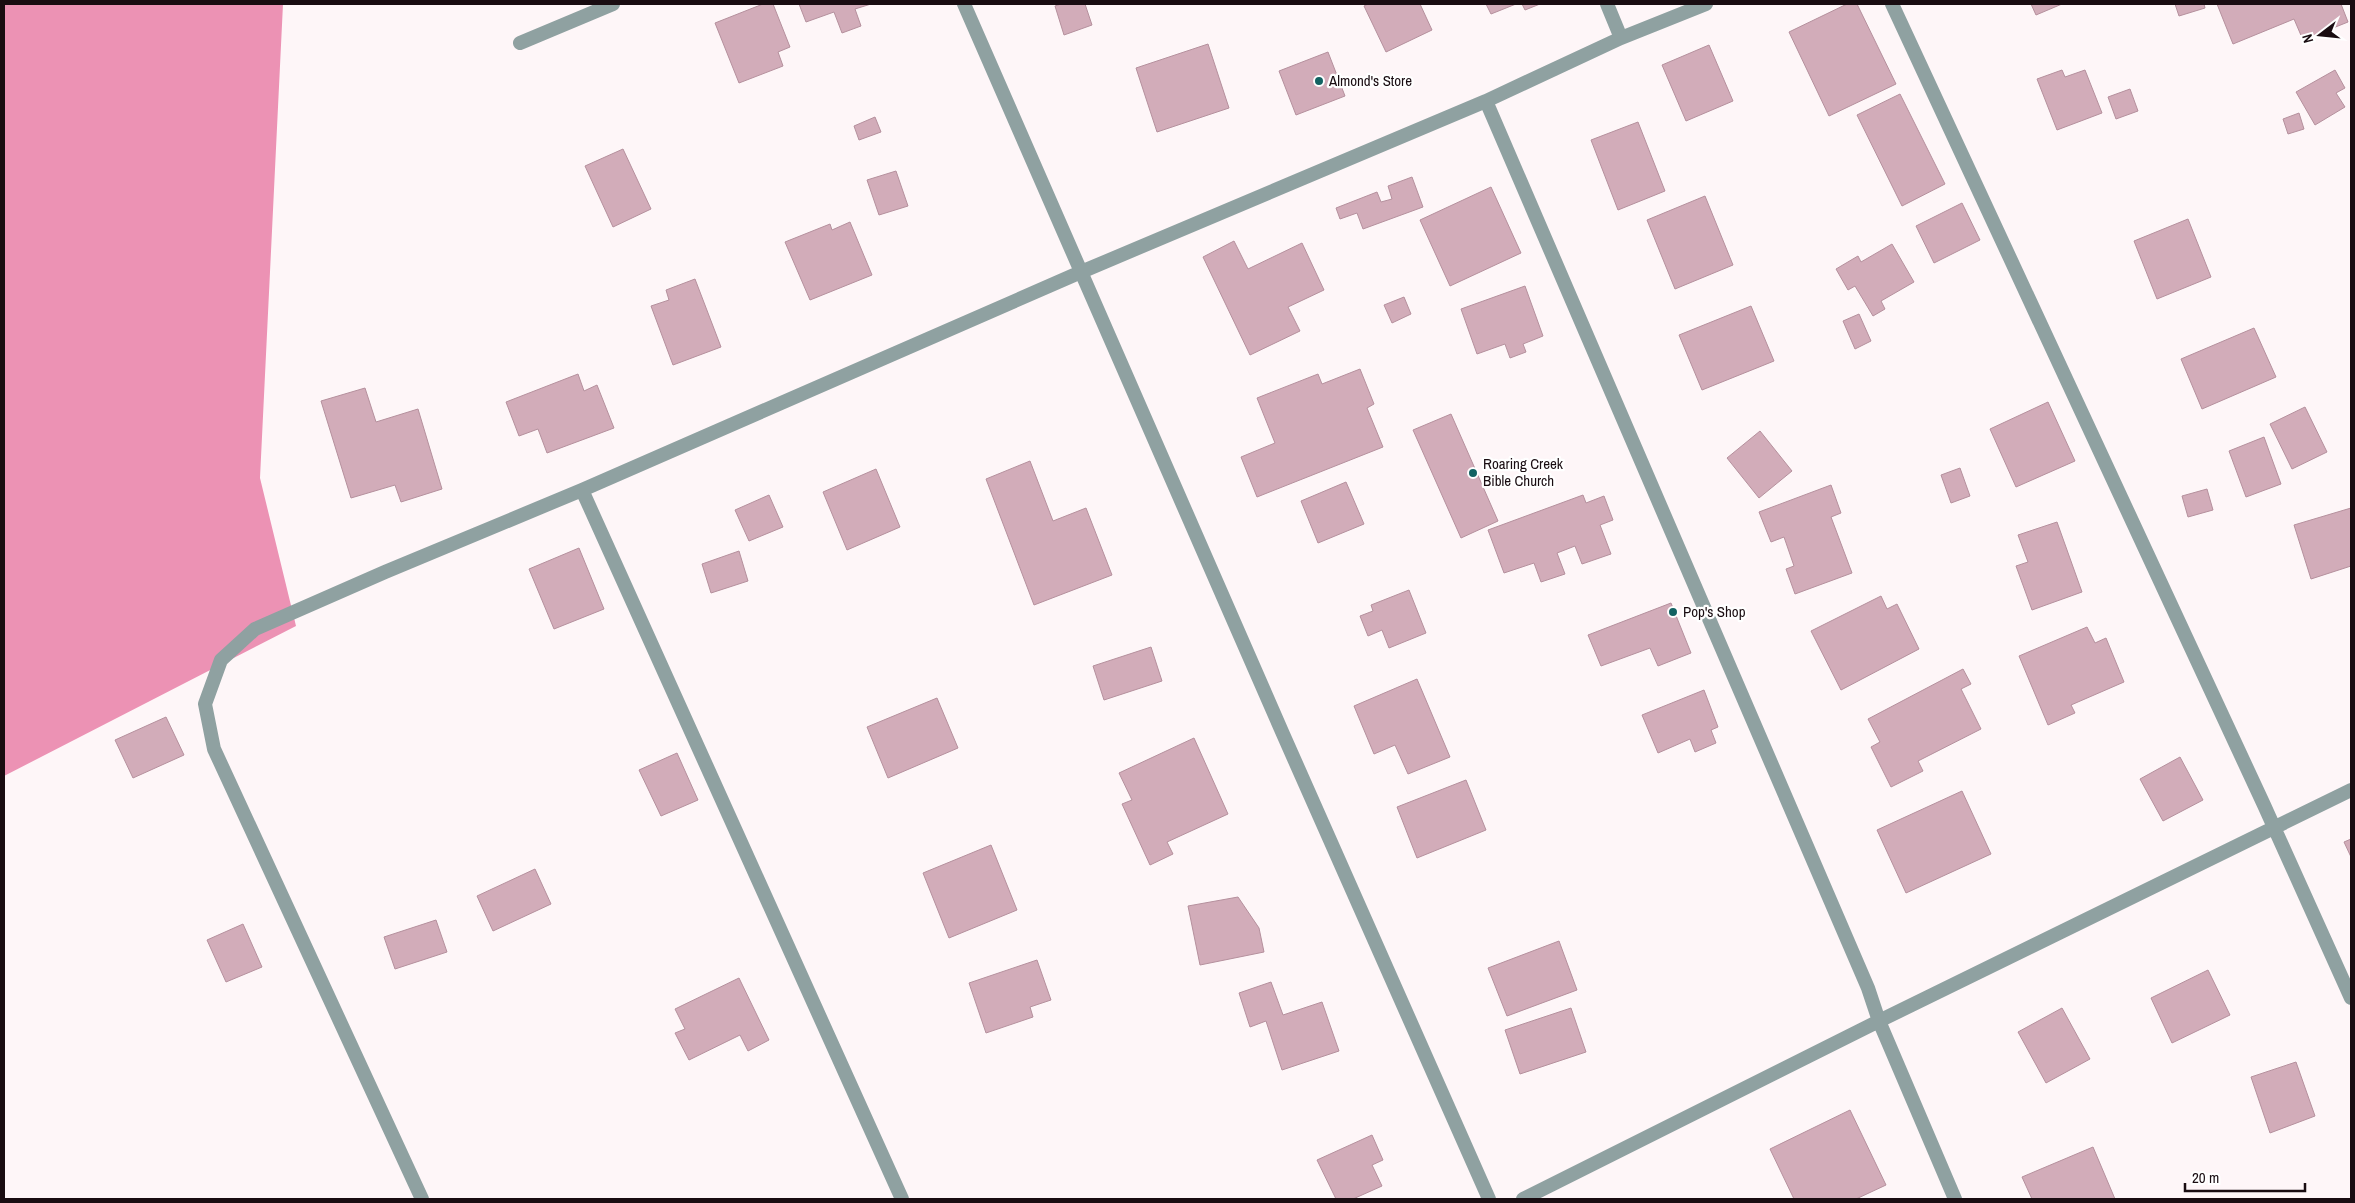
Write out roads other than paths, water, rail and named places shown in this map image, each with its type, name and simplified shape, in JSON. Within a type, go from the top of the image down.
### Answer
[{"type":"street","points":[[520,44],[613,4]]},
{"type":"street","points":[[964,4],[1489,1199]]},
{"type":"street","points":[[1607,4],[1621,38]]},
{"type":"street","points":[[422,1199],[214,749],[206,704],[221,660],[255,629],[385,572],[582,490],[1081,272],[1486,101],[1621,38],[1706,4]]},
{"type":"street","points":[[1892,4],[2275,829],[2351,998]]},
{"type":"street","points":[[1486,101],[1868,988],[1879,1021],[1955,1199]]},
{"type":"street","points":[[582,490],[902,1199]]},
{"type":"street","points":[[1524,1199],[1879,1021],[2275,829],[2351,790]]},
{"type":"place","name":"Almond's Store","points":[[1319,81]]},
{"type":"place","name":"Roaring Creek Bible Church","points":[[1473,473]]},
{"type":"place","name":"Pop's Shop","points":[[1673,612]]}]
